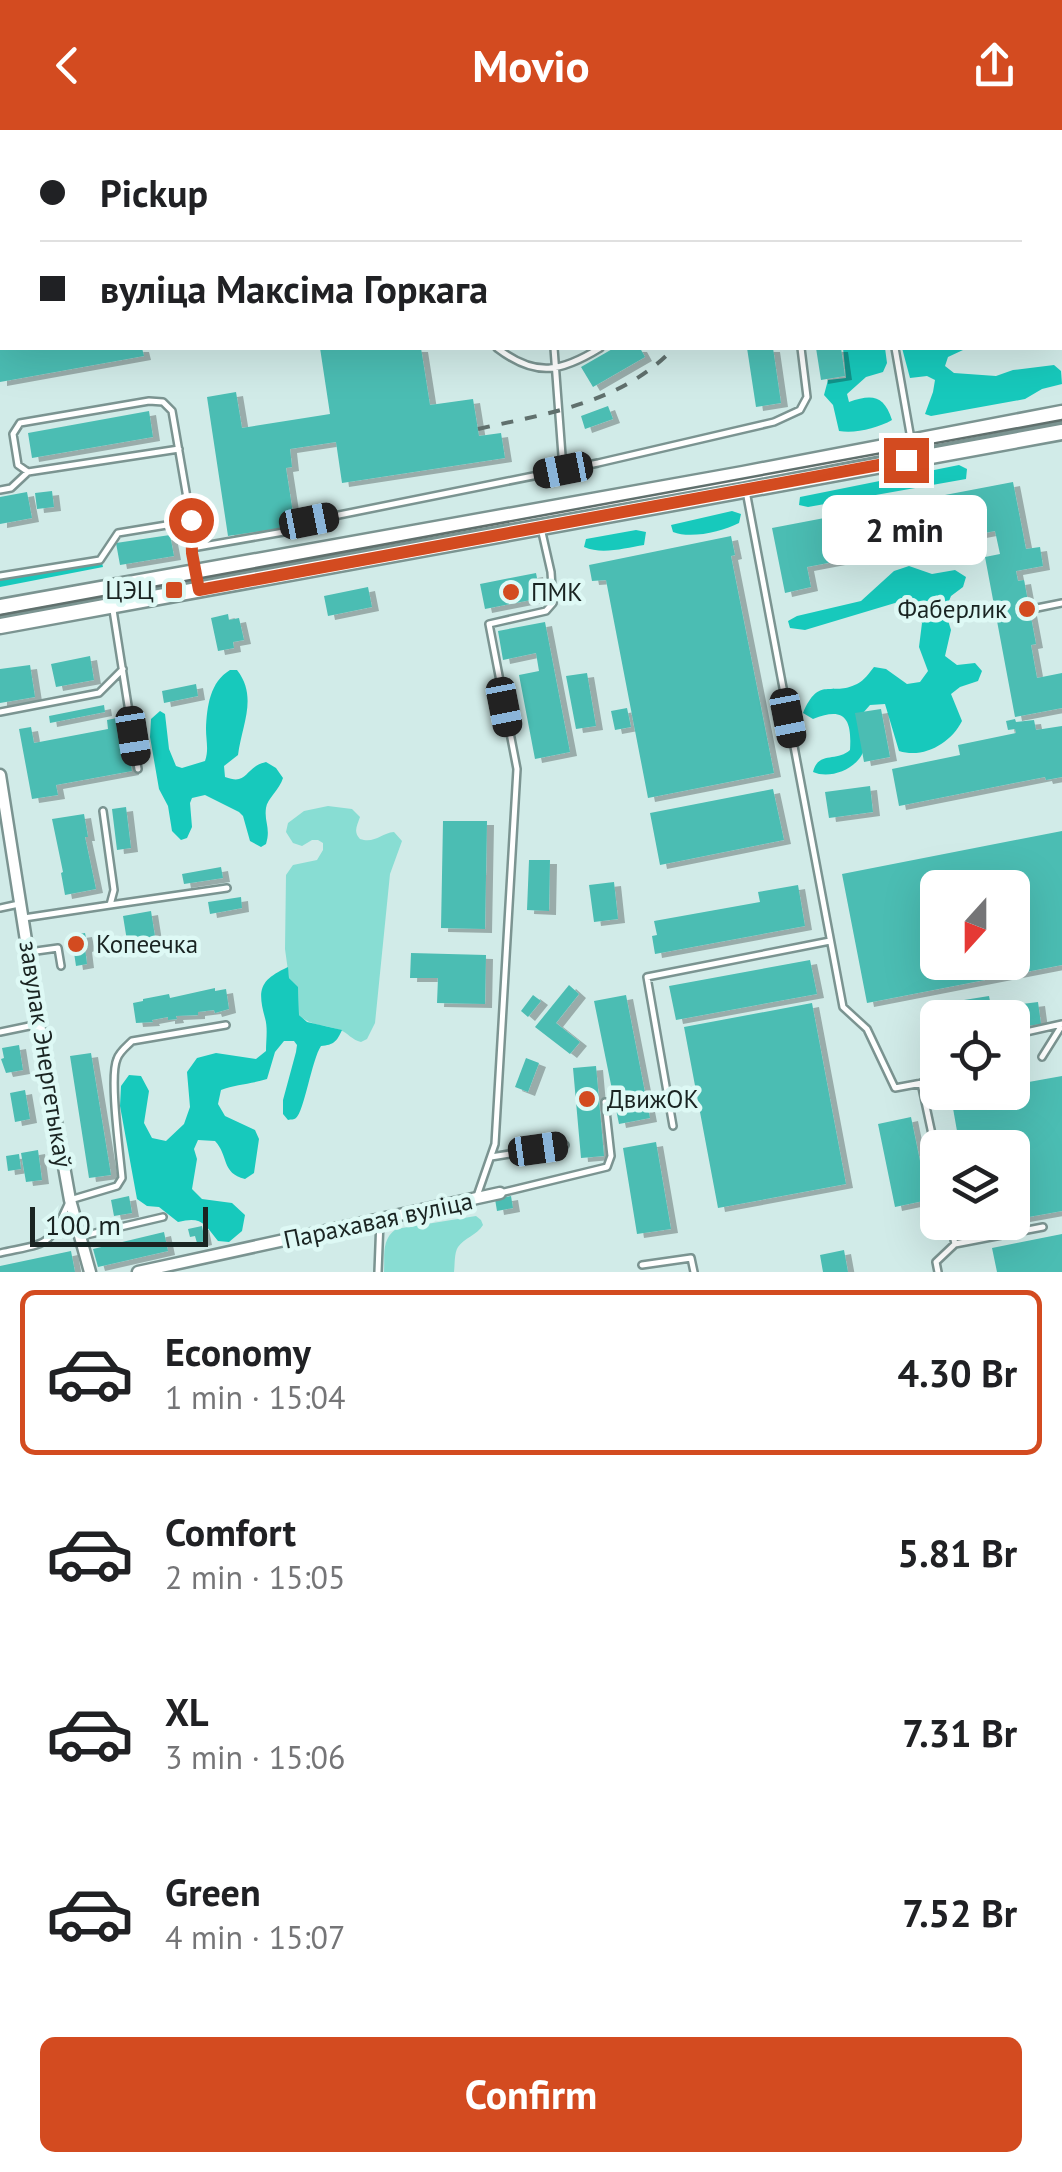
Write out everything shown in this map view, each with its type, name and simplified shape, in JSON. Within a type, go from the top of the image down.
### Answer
[{"type":"main road","points":[[0,606],[1062,413]]},
{"type":"main road","points":[[0,626],[1062,432]]},
{"type":"street","points":[[911,442],[914,459]]},
{"type":"street","points":[[743,474],[746,490]]},
{"type":"street","points":[[109,586],[113,606]]},
{"type":"street","name":"завулак Энергетыкаў","points":[[0,775],[70,1200],[90,1272]]},
{"type":"street","name":"Парахавая вуліца","points":[[138,1272],[500,1192]]},
{"type":"lane","points":[[500,350],[532,367],[556,369],[596,350]]},
{"type":"lane","points":[[554,350],[563,470]]},
{"type":"lane","points":[[192,548],[295,530],[309,521],[563,470],[774,422],[800,410],[807,397],[800,350]]},
{"type":"lane","points":[[895,350],[911,442]]},
{"type":"lane","points":[[28,472],[18,465],[14,434],[20,424],[148,401],[163,402],[172,411],[199,590]]},
{"type":"lane","points":[[0,490],[11,488],[28,472],[178,449]]},
{"type":"lane","points":[[746,490],[842,1007],[867,1029],[895,1088],[920,1083]]},
{"type":"lane","points":[[0,576],[100,560],[118,533],[191,520]]},
{"type":"lane","points":[[476,1199],[495,1144],[517,769],[488,624],[546,611],[553,603],[541,528]]},
{"type":"lane","points":[[1037,608],[1062,603]]},
{"type":"lane","points":[[113,606],[138,769]]},
{"type":"lane","points":[[121,658],[130,656]]},
{"type":"lane","points":[[0,712],[99,694],[123,669]]},
{"type":"lane","points":[[103,811],[114,890],[110,904]]},
{"type":"lane","points":[[24,918],[227,888]]},
{"type":"lane","points":[[0,908],[22,903]]},
{"type":"lane","points":[[672,1126],[647,977],[830,942]]},
{"type":"lane","points":[[29,952],[58,948],[61,966]]},
{"type":"lane","points":[[0,1032],[39,1024]]},
{"type":"lane","points":[[0,1254],[44,1244],[54,1235],[70,1200],[117,1186],[122,1178],[114,1080],[116,1060],[125,1047],[132,1041],[226,1025]]},
{"type":"lane","points":[[1030,1031],[1062,1025]]},
{"type":"lane","points":[[1042,1057],[1062,1025]]},
{"type":"lane","points":[[500,1192],[607,1167],[611,1156],[605,1102]]},
{"type":"lane","points":[[492,1157],[565,1145]]},
{"type":"lane","points":[[79,1237],[163,1217]]},
{"type":"lane","points":[[378,1272],[380,1220]]},
{"type":"lane","points":[[938,1272],[936,1262],[954,1244],[1043,1227]]},
{"type":"lane","points":[[953,1240],[954,1244]]},
{"type":"lane","points":[[642,1265],[691,1258],[694,1272]]},
{"type":"shaded area","points":[[843,350],[885,350],[887,363],[883,372],[866,377],[847,394],[849,402],[864,398],[881,401],[892,420],[866,430],[839,431],[833,405],[824,395],[828,380],[846,378]]},
{"type":"shaded area","points":[[903,350],[963,350],[948,357],[945,366],[954,373],[996,376],[1054,365],[1061,371],[1062,384],[1025,399],[931,416],[925,414],[935,380],[927,376],[910,378]]},
{"type":"shaded area","points":[[959,465],[967,469],[966,479],[808,507],[799,505],[800,497]]},
{"type":"shaded area","points":[[732,511],[741,514],[739,523],[724,529],[697,535],[673,532],[671,525]]},
{"type":"shaded area","points":[[636,530],[646,532],[644,545],[606,551],[584,547],[586,539]]},
{"type":"shaded area","points":[[102,563],[103,567],[0,587],[0,578]]},
{"type":"shaded area","points":[[909,566],[932,574],[955,570],[966,577],[945,611],[951,630],[945,656],[957,665],[975,663],[982,671],[978,681],[951,694],[962,721],[936,747],[908,753],[899,751],[885,704],[870,705],[863,713],[865,746],[858,760],[836,773],[813,772],[819,761],[850,750],[850,730],[839,715],[813,719],[803,713],[809,701],[820,691],[857,684],[874,667],[886,669],[907,684],[920,682],[928,671],[919,647],[922,623],[913,612],[895,603],[805,630],[790,628],[788,621],[861,601],[894,571]]},
{"type":"shaded area","points":[[230,670],[237,670],[243,680],[248,701],[238,755],[224,766],[225,777],[243,778],[266,762],[283,778],[267,805],[267,838],[261,847],[250,841],[239,812],[205,795],[192,798],[192,827],[187,838],[181,840],[172,831],[168,806],[159,789],[150,737],[151,719],[160,711],[165,714],[169,749],[176,766],[205,761],[211,695]]},
{"type":"shaded area","points":[[328,806],[352,809],[360,817],[356,831],[360,839],[394,832],[402,841],[390,874],[375,1023],[367,1039],[361,1042],[299,1015],[298,988],[289,978],[285,949],[286,875],[293,865],[317,860],[323,843],[293,843],[286,832],[288,823],[304,811]]},
{"type":"shaded area","points":[[288,967],[289,978],[298,987],[299,1015],[307,1022],[342,1030],[334,1042],[321,1046],[295,1119],[288,1120],[283,1114],[296,1052],[294,1041],[284,1041],[275,1052],[267,1079],[221,1090],[218,1104],[225,1116],[255,1130],[259,1139],[254,1173],[245,1179],[232,1173],[215,1141],[198,1140],[194,1149],[197,1159],[192,1189],[202,1199],[232,1203],[245,1215],[242,1231],[229,1242],[218,1241],[201,1222],[178,1222],[159,1207],[147,1206],[137,1199],[120,1106],[121,1086],[129,1075],[141,1076],[149,1091],[144,1123],[152,1138],[166,1141],[184,1124],[190,1107],[187,1072],[197,1058],[216,1053],[256,1059],[266,1051],[261,993],[271,976]]},
{"type":"shaded area","points":[[476,1216],[483,1225],[458,1247],[454,1272],[384,1272],[386,1243],[396,1229]]},
{"type":"building","points":[[0,350],[142,350],[144,356],[0,382]]},
{"type":"building","points":[[320,350],[421,350],[430,405],[473,399],[479,436],[501,433],[505,458],[342,483],[336,442],[290,449],[292,467],[286,468],[295,526],[228,536],[207,397],[236,392],[242,428],[330,414]]},
{"type":"building","points":[[611,350],[641,350],[645,357],[593,387],[581,367]]},
{"type":"building","points":[[747,350],[773,350],[781,403],[756,407]]},
{"type":"building","points":[[816,350],[841,350],[845,376],[821,380]]},
{"type":"building","points":[[608,406],[613,419],[585,429],[581,416]]},
{"type":"building","points":[[149,411],[153,437],[32,458],[28,433]]},
{"type":"building","points":[[1013,482],[1026,549],[1040,547],[1043,566],[1016,571],[1018,581],[1024,580],[1036,644],[1031,645],[1037,678],[1062,673],[1062,708],[1015,717],[985,557],[1000,554],[995,531],[807,567],[811,587],[785,593],[772,528]]},
{"type":"building","points":[[52,491],[54,507],[37,509],[35,493]]},
{"type":"building","points":[[27,492],[32,518],[0,524],[0,497]]},
{"type":"building","points":[[170,535],[174,556],[120,565],[116,543]]},
{"type":"building","points":[[731,536],[735,555],[731,556],[774,773],[648,798],[606,580],[592,581],[589,565]]},
{"type":"building","name":"ПМК","points":[[536,573],[541,598],[485,609],[480,584]]},
{"type":"building","points":[[368,587],[372,607],[328,616],[324,596]]},
{"type":"building","points":[[228,614],[229,620],[239,618],[244,640],[233,642],[234,648],[218,651],[211,618]]},
{"type":"building","points":[[545,622],[570,752],[535,759],[519,675],[539,671],[536,653],[503,660],[498,631]]},
{"type":"building","points":[[90,656],[94,680],[56,687],[51,664]]},
{"type":"building","points":[[30,665],[35,697],[0,703],[0,669]]},
{"type":"building","points":[[587,673],[596,726],[576,729],[566,676]]},
{"type":"building","points":[[196,684],[198,696],[164,703],[162,691]]},
{"type":"building","points":[[104,705],[105,712],[50,723],[49,716]]},
{"type":"building","points":[[627,708],[631,727],[615,730],[611,711]]},
{"type":"building","points":[[881,709],[890,757],[864,762],[855,713]]},
{"type":"building","points":[[122,717],[132,771],[56,785],[58,795],[32,799],[19,729],[31,727],[34,743],[108,729],[107,720]]},
{"type":"building","points":[[1034,720],[1036,730],[1062,726],[1062,777],[899,806],[892,769],[960,755],[958,745],[1016,733],[1015,729],[1008,730],[1006,721]]},
{"type":"building","points":[[870,786],[873,812],[829,818],[825,792]]},
{"type":"building","points":[[773,789],[784,840],[660,865],[650,813]]},
{"type":"building","points":[[126,807],[131,848],[117,850],[112,809]]},
{"type":"building","points":[[84,814],[96,889],[65,895],[52,819]]},
{"type":"building","points":[[443,821],[487,821],[485,929],[441,928]]},
{"type":"building","points":[[1062,831],[1062,965],[1030,971],[1030,870],[920,870],[920,980],[985,980],[867,1003],[842,874]]},
{"type":"building","points":[[529,860],[550,860],[549,911],[527,910]]},
{"type":"building","points":[[221,867],[223,878],[184,884],[182,874]]},
{"type":"building","points":[[614,882],[618,919],[594,922],[589,885]]},
{"type":"building","points":[[798,885],[805,926],[655,954],[654,921],[760,902],[758,892]]},
{"type":"building","points":[[241,897],[242,908],[210,914],[208,902]]},
{"type":"building","points":[[151,911],[156,943],[128,947],[123,916]]},
{"type":"building","points":[[85,933],[87,964],[76,966],[73,946],[67,947],[66,940]]},
{"type":"building","points":[[411,953],[486,955],[485,1004],[437,1003],[438,978],[410,978]]},
{"type":"building","points":[[810,960],[817,994],[676,1020],[669,986]]},
{"type":"building","points":[[569,985],[579,994],[556,1023],[580,1042],[570,1054],[535,1027]]},
{"type":"building","points":[[226,989],[229,1009],[136,1023],[133,1003]]},
{"type":"building","points":[[533,995],[541,1001],[528,1017],[521,1011]]},
{"type":"building","points":[[626,995],[650,1118],[619,1124],[594,1001]]},
{"type":"building","points":[[1038,1002],[1041,1024],[1030,1026],[1030,1003]]},
{"type":"building","points":[[812,1003],[846,1184],[718,1208],[684,1027]]},
{"type":"building","points":[[19,1045],[23,1070],[6,1073],[2,1048]]},
{"type":"building","points":[[91,1053],[111,1175],[89,1178],[70,1056]]},
{"type":"building","points":[[526,1058],[539,1063],[528,1092],[515,1087]]},
{"type":"building","name":"ДвижОК","points":[[596,1066],[604,1156],[581,1158],[573,1068]]},
{"type":"building","points":[[1062,1076],[1062,1211],[1030,1217],[1030,1130],[957,1130],[953,1110],[1030,1110],[1030,1082]]},
{"type":"building","points":[[25,1090],[30,1119],[15,1122],[10,1093]]},
{"type":"building","points":[[911,1117],[920,1161],[920,1202],[895,1207],[878,1124]]},
{"type":"building","points":[[656,1142],[671,1229],[637,1234],[623,1148]]},
{"type":"building","points":[[38,1150],[42,1180],[26,1182],[21,1153]]},
{"type":"building","points":[[19,1154],[21,1169],[8,1171],[6,1156]]},
{"type":"building","points":[[129,1196],[132,1213],[114,1216],[111,1200]]},
{"type":"building","points":[[511,1196],[513,1208],[497,1211],[495,1199]]},
{"type":"building","points":[[202,1226],[205,1241],[197,1243],[188,1229]]},
{"type":"building","points":[[164,1232],[168,1251],[98,1267],[93,1249]]},
{"type":"building","points":[[1062,1234],[1062,1272],[997,1272],[992,1248]]},
{"type":"building","points":[[844,1250],[848,1272],[823,1272],[820,1255]]},
{"type":"building","points":[[71,1251],[75,1272],[0,1272],[0,1266]]},
{"type":"tram line","points":[[0,615],[1062,420]]},
{"type":"railway","points":[[478,429],[558,411],[608,394],[654,367],[672,350]]},
{"type":"place","name":"ЦЭЦ","points":[[174,590]]},
{"type":"place","name":"ПМК","points":[[511,592]]},
{"type":"place","name":"Фаберлик","points":[[1027,609]]},
{"type":"place","name":"Копеечка","points":[[76,944]]},
{"type":"place","name":"ДвижОК","points":[[587,1099]]},
{"type":"route","points":[[191,520],[199,590],[906,460]]}]
